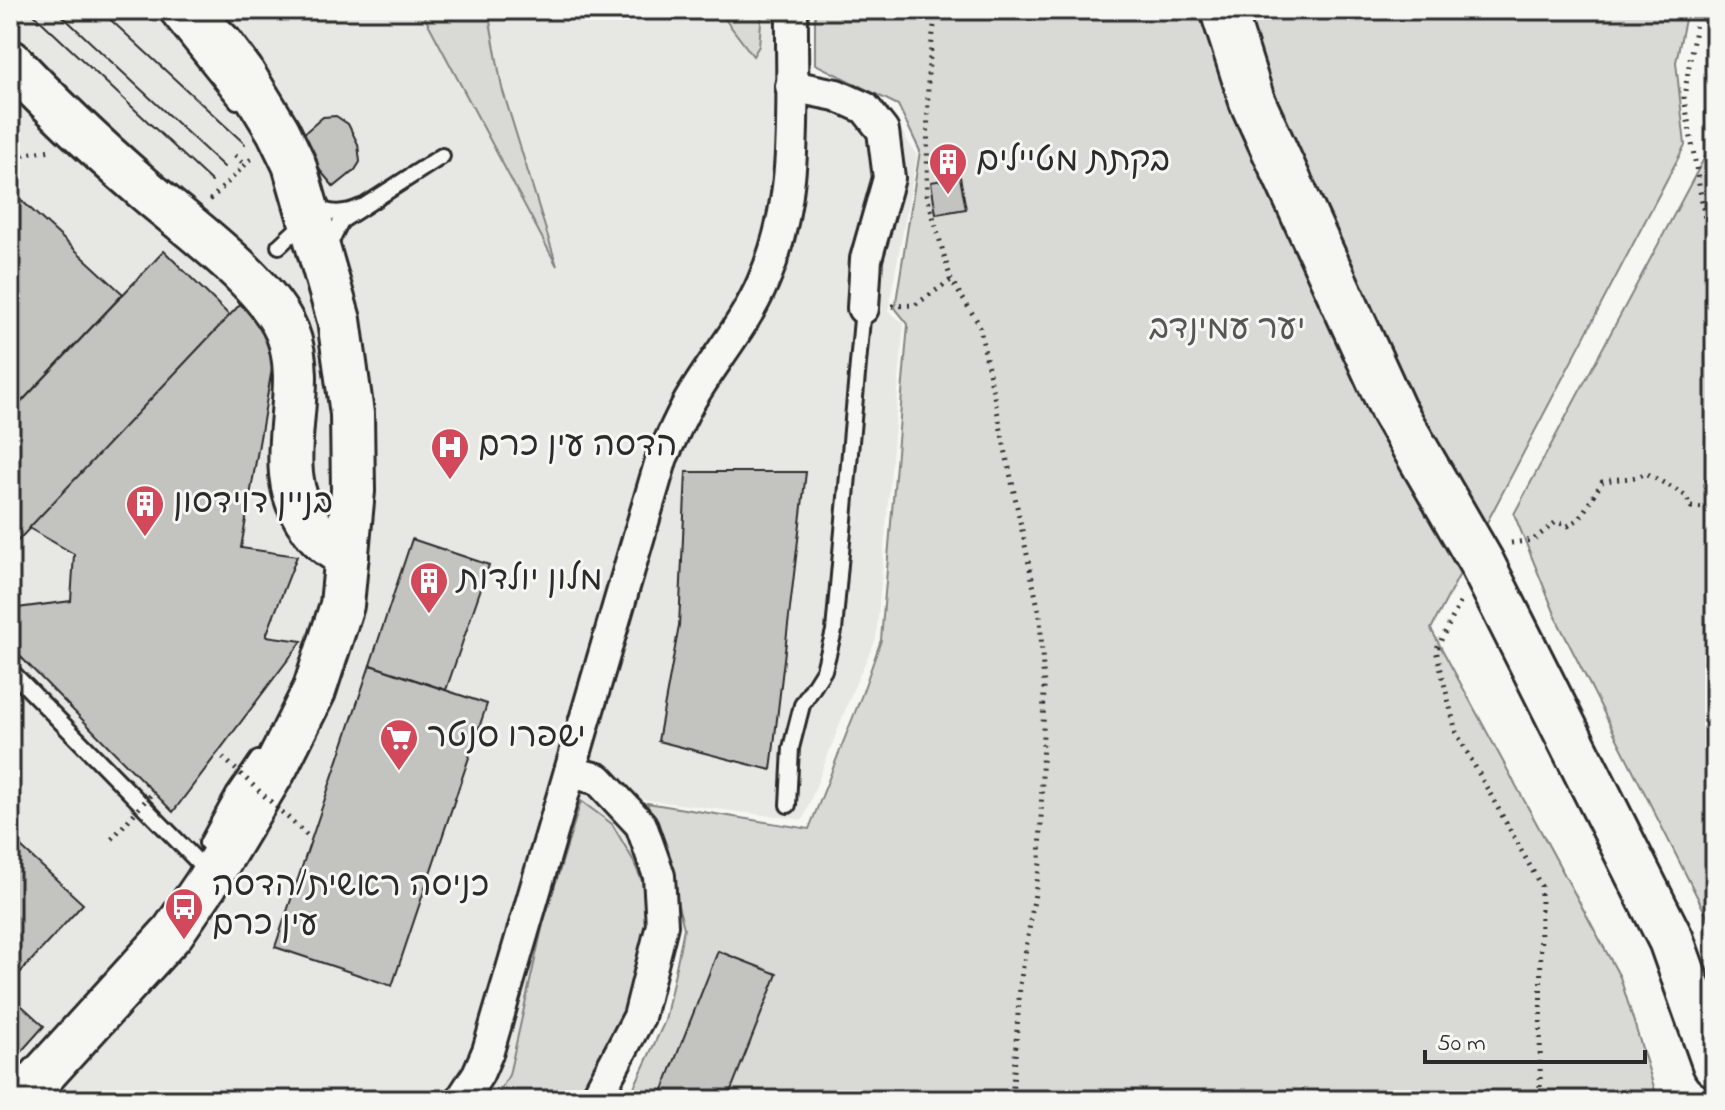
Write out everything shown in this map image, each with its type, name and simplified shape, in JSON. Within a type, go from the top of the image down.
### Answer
[{"type":"main road","points":[[1223,10],[1252,101],[1393,410],[1481,562],[1671,940],[1715,1064]]},
{"type":"street","points":[[20,1100],[173,932],[190,908],[276,767],[314,691],[342,605],[353,491],[352,414],[339,320],[294,164],[261,100],[221,44],[186,10]]},
{"type":"street","points":[[461,1100],[488,1051],[662,457],[689,402],[762,285],[778,245],[788,201],[793,115],[792,10]]},
{"type":"street","points":[[10,61],[72,126],[231,262],[277,311],[288,334],[294,361],[290,471],[294,495],[298,509],[324,542],[347,556]]},
{"type":"street","points":[[791,86],[836,95],[865,108],[883,131],[889,178],[866,259],[863,308]]},
{"type":"street","points":[[570,772],[598,779],[641,825],[659,876],[662,925],[639,1017],[595,1100]]},
{"type":"lane","points":[[164,10],[246,112]]},
{"type":"lane","points":[[264,138],[307,208],[345,213],[361,207]]},
{"type":"lane","points":[[325,270],[334,232],[341,221],[442,156]]},
{"type":"lane","points":[[279,246],[307,208]]},
{"type":"lane","points":[[788,805],[791,748],[802,705],[824,670],[834,631],[863,308]]},
{"type":"lane","points":[[10,670],[197,861]]},
{"type":"lane","points":[[190,908],[191,879],[197,861],[234,794],[269,743],[314,691]]},
{"type":"path","points":[[936,10],[928,72],[927,195],[951,280],[979,324],[1040,617],[1044,687],[1040,863],[1020,985],[1012,1100]]},
{"type":"path","points":[[1698,10],[1684,97],[1715,278]]},
{"type":"path","points":[[185,225],[257,152]]},
{"type":"path","points":[[235,155],[245,165]]},
{"type":"path","points":[[863,308],[915,305],[951,280]]},
{"type":"path","points":[[1540,1100],[1541,886],[1456,732],[1436,650],[1481,562],[1506,544],[1533,540],[1556,522],[1568,526],[1580,518],[1602,482],[1617,477],[1631,480],[1646,473],[1685,495],[1691,507],[1706,508],[1715,514]]},
{"type":"path","points":[[217,752],[311,839]]},
{"type":"path","points":[[112,839],[153,792]]},
{"type":"shaded area","name":"הדסה עין כרם","points":[[10,10],[804,10],[803,69],[892,115],[917,156],[888,311],[904,323],[876,639],[854,687],[803,820],[640,799],[673,899],[630,1055],[612,1100],[10,1100]]},
{"type":"green space","points":[[421,10],[488,10],[502,88],[557,266]]},
{"type":"green space","points":[[722,10],[762,10],[759,46],[753,56],[725,19]]},
{"type":"green space","name":"יער עמינדב","points":[[815,10],[1687,10],[1676,62],[1685,145],[1431,629],[1620,977],[1658,1100],[628,1100],[665,1021],[684,928],[647,803],[809,829],[881,640],[908,324],[895,308],[920,151],[898,105],[815,64]]},
{"type":"green space","points":[[1715,138],[1715,932],[1559,624],[1514,514]]},
{"type":"green space","points":[[581,801],[612,824],[642,881],[648,924],[629,1017],[585,1100],[495,1100],[509,1075],[543,924]]},
{"type":"building","points":[[336,116],[348,124],[358,144],[360,162],[334,187],[295,141],[323,117]]},
{"type":"building","name":"בקתת מטיילים","points":[[960,177],[966,209],[936,214],[931,182]]},
{"type":"building","points":[[20,199],[123,294],[10,414],[10,210]]},
{"type":"building","points":[[164,251],[230,316],[10,549],[10,414]]},
{"type":"building","name":"בניין דוידסון","points":[[263,280],[284,299],[241,548],[297,556],[266,636],[302,641],[173,812],[10,646],[10,609],[71,601],[74,554],[29,528]]},
{"type":"building","points":[[686,472],[806,472],[771,770],[658,741],[679,626]]},
{"type":"building","name":"מלון יולדות","points":[[412,539],[489,565],[446,690],[370,665]]},
{"type":"building","name":"ישפרו סנטר","points":[[370,665],[487,704],[392,986],[275,947]]},
{"type":"building","points":[[10,837],[83,904],[18,975],[10,967]]},
{"type":"building","points":[[718,951],[777,974],[727,1100],[659,1100]]},
{"type":"building","points":[[10,995],[44,1026],[10,1064]]},
{"type":"tram line","points":[[29,10],[212,182]]},
{"type":"tram line","points":[[56,10],[224,167]]},
{"type":"tram line","points":[[100,10],[245,144]]},
{"type":"place","name":"בקתת מטיילים","points":[[948,196]]},
{"type":"place","name":"הדסה עין כרם","points":[[450,481]]},
{"type":"place","name":"בניין דוידסון","points":[[145,538]]},
{"type":"place","name":"מלון יולדות","points":[[429,615]]},
{"type":"place","name":"ישפרו סנטר","points":[[399,772]]},
{"type":"place","name":"כניסה ראשית/הדסה עין כרם","points":[[184,941]]}]
